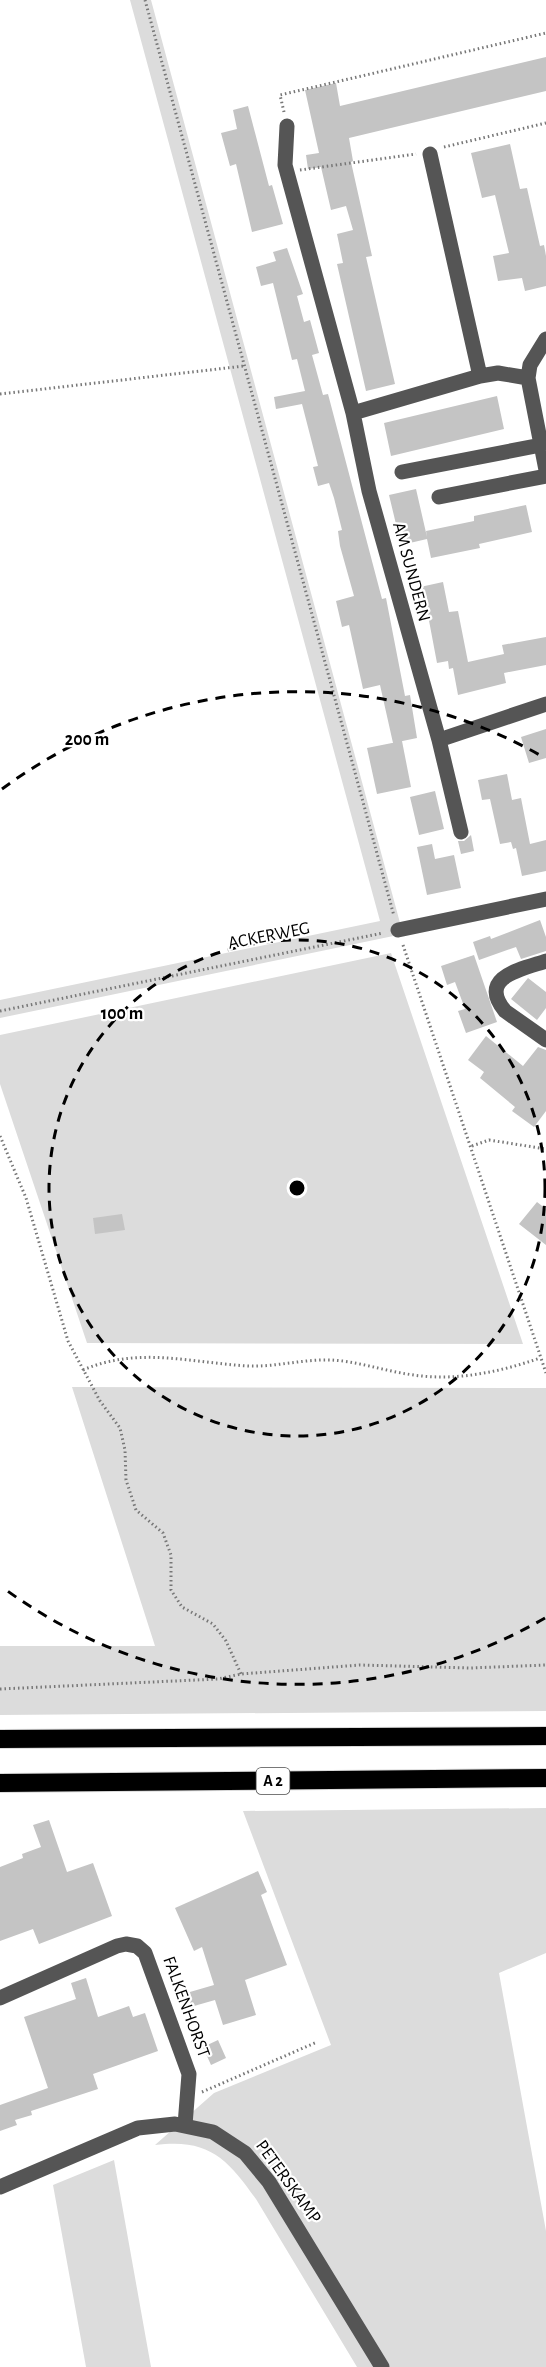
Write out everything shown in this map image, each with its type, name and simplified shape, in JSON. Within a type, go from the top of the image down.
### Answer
[{"type":"highway","points":[[0,1739],[546,1736]]},
{"type":"highway","name":"A 2","points":[[0,1783],[546,1778]]},
{"type":"street","name":"AM SUNDERN","points":[[287,126],[285,165],[353,413],[375,512],[439,740],[461,831]]},
{"type":"street","points":[[430,154],[480,376]]},
{"type":"street","points":[[546,339],[530,365],[528,378],[546,470]]},
{"type":"street","points":[[353,413],[480,376],[498,373],[528,378]]},
{"type":"street","points":[[402,472],[540,445]]},
{"type":"street","points":[[439,497],[546,476]]},
{"type":"street","points":[[439,740],[546,704]]},
{"type":"street","points":[[398,930],[546,899]]},
{"type":"street","points":[[546,961],[504,976],[498,981],[496,988],[500,1005],[505,1011],[546,1040]]},
{"type":"street","name":"FALKENHORST","points":[[0,1998],[105,1951],[126,1944],[137,1946],[146,1953],[187,2064],[190,2097],[185,2125]]},
{"type":"street","name":"PETERSKAMP","points":[[0,2187],[124,2132],[151,2126],[185,2125],[201,2128],[224,2137],[256,2165],[283,2203],[382,2367]]},
{"type":"path","points":[[145,0],[398,930],[546,1373]]},
{"type":"path","points":[[287,126],[280,95],[546,33]]},
{"type":"path","points":[[0,394],[244,366]]},
{"type":"path","name":"ACKERWEG","points":[[0,1011],[398,930]]},
{"type":"path","points":[[0,1136],[26,1198],[68,1341],[83,1370],[120,1428],[125,1450],[126,1480],[136,1510],[163,1533],[171,1556],[171,1590],[182,1607],[213,1624],[226,1641],[241,1674]]},
{"type":"path","points":[[472,1146],[489,1140],[546,1149]]},
{"type":"path","points":[[83,1370],[102,1362],[144,1356],[250,1366],[332,1360],[410,1375],[457,1377],[503,1371],[540,1358]]},
{"type":"path","points":[[0,1689],[218,1679],[241,1674],[380,1664],[470,1668],[546,1665]]},
{"type":"path","points":[[190,2097],[317,2042]]},
{"type":"shaded area","points":[[130,0],[151,0],[403,934],[0,1018],[0,1000],[380,921]]},
{"type":"shaded area","points":[[391,953],[523,1344],[87,1343],[0,1084],[0,1035]]},
{"type":"shaded area","points":[[72,1387],[546,1388],[546,1711],[0,1715],[0,1646],[155,1646]]},
{"type":"shaded area","points":[[546,1808],[546,1953],[499,1973],[546,2231],[546,2367],[357,2367],[256,2199],[235,2172],[225,2162],[203,2148],[173,2144],[155,2145],[214,2093],[331,2045],[243,1811]]},
{"type":"shaded area","points":[[114,2160],[151,2367],[86,2367],[53,2185]]},
{"type":"building","points":[[546,57],[546,91],[349,138],[353,161],[351,162],[372,256],[366,257],[395,384],[366,391],[337,264],[343,263],[337,234],[353,230],[346,206],[331,210],[321,167],[308,169],[306,155],[319,153],[305,90],[336,83],[340,106]]},
{"type":"building","points":[[248,106],[269,186],[272,185],[283,224],[252,232],[236,164],[230,166],[221,133],[237,129],[233,110]]},
{"type":"building","points":[[510,144],[520,189],[527,188],[540,246],[544,245],[546,256],[546,286],[525,291],[522,278],[498,281],[493,256],[509,253],[495,195],[482,198],[471,153]]},
{"type":"building","points":[[287,248],[303,294],[297,296],[304,322],[310,320],[319,353],[312,355],[323,395],[328,394],[382,599],[386,598],[405,696],[410,695],[417,738],[393,743],[380,685],[363,689],[349,625],[342,627],[336,601],[354,596],[340,546],[338,531],[342,530],[334,498],[329,483],[318,486],[313,467],[318,466],[302,404],[276,409],[274,397],[305,391],[297,359],[292,360],[273,283],[261,286],[256,267],[276,261],[273,252]]},
{"type":"building","points":[[497,396],[504,429],[391,456],[384,423]]},
{"type":"building","points":[[416,489],[427,537],[426,531],[474,521],[474,516],[526,505],[532,532],[479,544],[480,548],[431,558],[427,539],[401,545],[389,495]]},
{"type":"building","points":[[443,582],[449,612],[458,611],[468,662],[504,654],[502,645],[546,637],[546,665],[504,673],[506,683],[458,695],[453,668],[449,669],[448,661],[437,663],[427,610],[416,612],[411,589]]},
{"type":"building","points":[[546,729],[546,758],[529,763],[521,737]]},
{"type":"building","points":[[402,741],[411,787],[377,794],[367,748]]},
{"type":"building","points":[[507,774],[512,800],[521,798],[530,844],[546,840],[546,871],[522,876],[516,848],[513,849],[511,842],[500,844],[490,799],[482,800],[478,780]]},
{"type":"building","points":[[435,791],[444,829],[419,835],[410,797]]},
{"type":"building","points":[[471,835],[474,851],[461,854],[458,841],[464,841]]},
{"type":"building","points":[[432,844],[435,859],[454,855],[461,888],[427,895],[417,847]]},
{"type":"building","points":[[540,920],[546,937],[546,951],[521,959],[516,947],[479,960],[473,942],[490,936],[491,939]]},
{"type":"building","points":[[474,955],[497,1022],[466,1033],[458,1011],[465,1009],[455,982],[447,985],[441,966]]},
{"type":"building","points":[[528,978],[546,992],[546,1008],[537,1020],[511,999]]},
{"type":"building","points":[[486,1036],[523,1066],[538,1047],[546,1050],[546,1111],[534,1127],[512,1111],[515,1107],[480,1078],[484,1072],[468,1060]]},
{"type":"building","points":[[537,1202],[546,1209],[546,1245],[519,1224]]},
{"type":"building","points":[[122,1214],[125,1230],[95,1234],[93,1218]]},
{"type":"building","points":[[49,1820],[67,1872],[93,1863],[112,1916],[39,1944],[33,1929],[0,1941],[0,1867],[23,1858],[22,1854],[41,1847],[33,1825]]},
{"type":"building","points":[[258,1871],[267,1892],[261,1895],[287,1965],[245,1980],[256,2015],[223,2025],[215,2000],[187,2008],[183,1994],[214,1985],[202,1947],[194,1951],[175,1908]]},
{"type":"building","points":[[86,1978],[98,2017],[129,2006],[133,2017],[145,2013],[158,2051],[93,2074],[98,2089],[31,2111],[32,2115],[15,2120],[17,2125],[0,2131],[0,2105],[48,2088],[24,2017],[76,1999],[71,1983]]},
{"type":"building","points":[[218,2040],[226,2058],[211,2065],[203,2047]]}]
